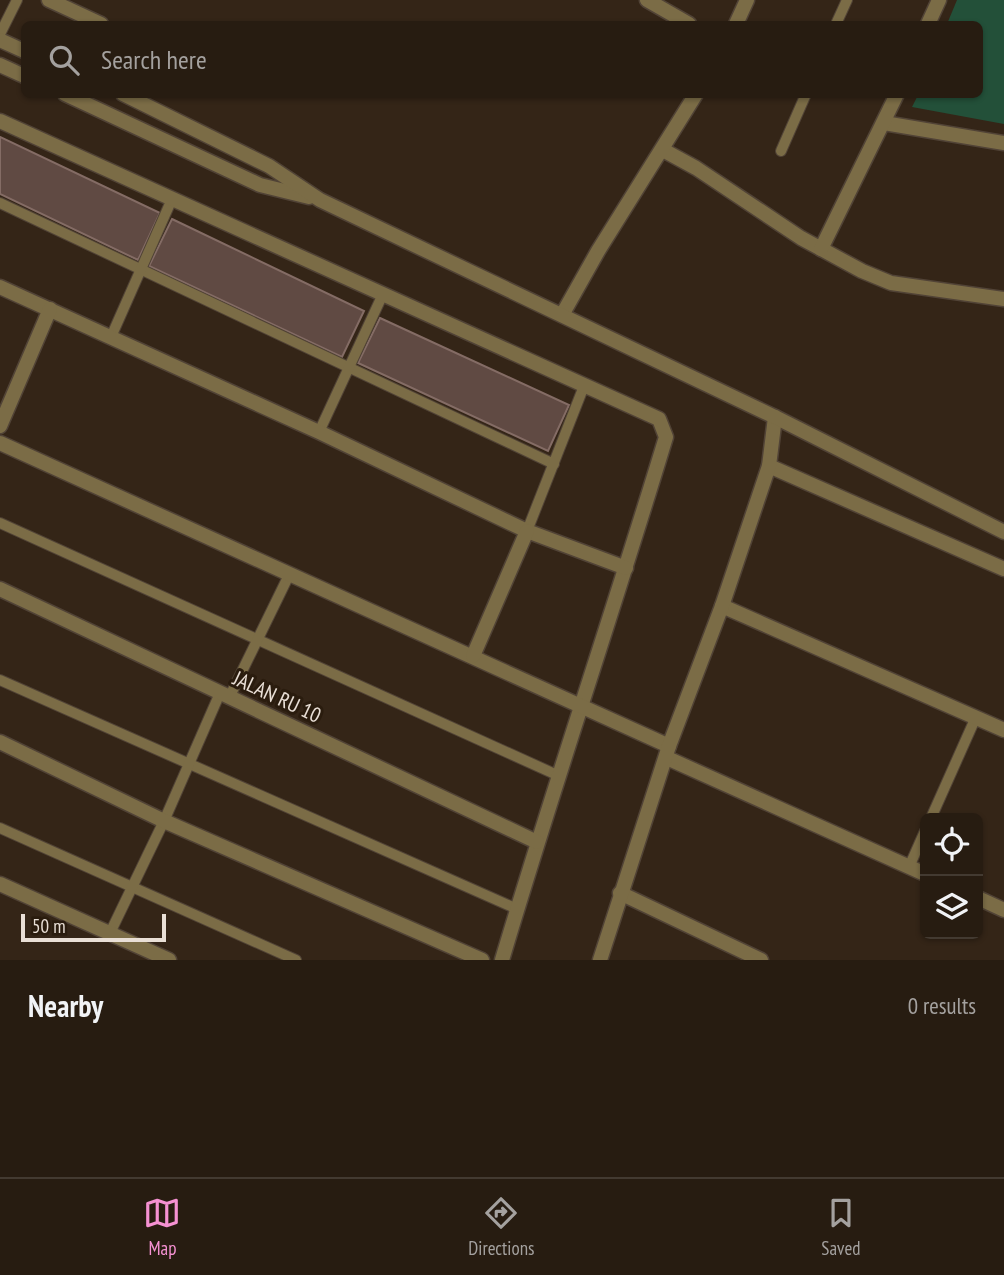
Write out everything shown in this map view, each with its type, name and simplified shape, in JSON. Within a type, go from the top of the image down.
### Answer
[{"type":"street","points":[[49,0],[94,21]]},
{"type":"street","points":[[647,0],[684,21]]},
{"type":"street","points":[[737,21],[747,0]]},
{"type":"street","points":[[929,21],[939,0]]},
{"type":"street","points":[[0,40],[21,50]]},
{"type":"street","points":[[0,65],[21,75]]},
{"type":"street","points":[[74,98],[260,185],[320,200]]},
{"type":"street","points":[[131,98],[269,166],[320,200],[775,417],[1004,532]]},
{"type":"street","points":[[562,315],[598,251],[694,98]]},
{"type":"street","points":[[821,248],[895,98]]},
{"type":"street","points":[[0,121],[659,419],[666,437],[586,708],[557,775],[502,960]]},
{"type":"street","points":[[884,123],[1004,143]]},
{"type":"street","points":[[663,150],[696,168],[783,226],[862,271],[891,283],[1004,299]]},
{"type":"street","points":[[0,287],[319,432],[527,531],[626,568]]},
{"type":"street","points":[[0,426],[50,309]]},
{"type":"street","points":[[600,960],[668,752],[722,606],[769,466],[775,417]]},
{"type":"street","points":[[0,443],[586,708],[641,734],[668,752],[920,872]]},
{"type":"street","points":[[769,466],[1004,569]]},
{"type":"street","points":[[473,656],[527,531]]},
{"type":"street","name":"JALAN RU 10","points":[[0,589],[537,842]]},
{"type":"street","points":[[722,606],[1004,730]]},
{"type":"street","points":[[0,742],[164,821],[482,960]]},
{"type":"street","points":[[0,884],[169,960]]},
{"type":"street","points":[[621,894],[761,960]]},
{"type":"street","points":[[983,900],[1004,910]]},
{"type":"lane","points":[[0,34],[17,0]]},
{"type":"lane","points":[[837,21],[847,0]]},
{"type":"lane","points":[[781,151],[804,98]]},
{"type":"lane","points":[[111,337],[172,199]]},
{"type":"lane","points":[[0,203],[554,464]]},
{"type":"lane","points":[[319,432],[383,294]]},
{"type":"lane","points":[[527,531],[584,386]]},
{"type":"lane","points":[[0,523],[557,775]]},
{"type":"lane","points":[[110,933],[189,762],[257,641],[289,573]]},
{"type":"lane","points":[[0,680],[517,909]]},
{"type":"lane","points":[[933,813],[976,718]]},
{"type":"lane","points":[[0,828],[296,960]]},
{"type":"lane","points":[[909,867],[920,842]]},
{"type":"green space","points":[[957,0],[1004,0],[1004,124],[912,107],[916,98],[983,98],[983,21],[948,21]]},
{"type":"building","points":[[0,137],[160,213],[138,260],[0,194]]},
{"type":"building","points":[[172,219],[364,311],[342,357],[149,266]]},
{"type":"building","points":[[380,318],[569,405],[548,451],[358,363]]}]
